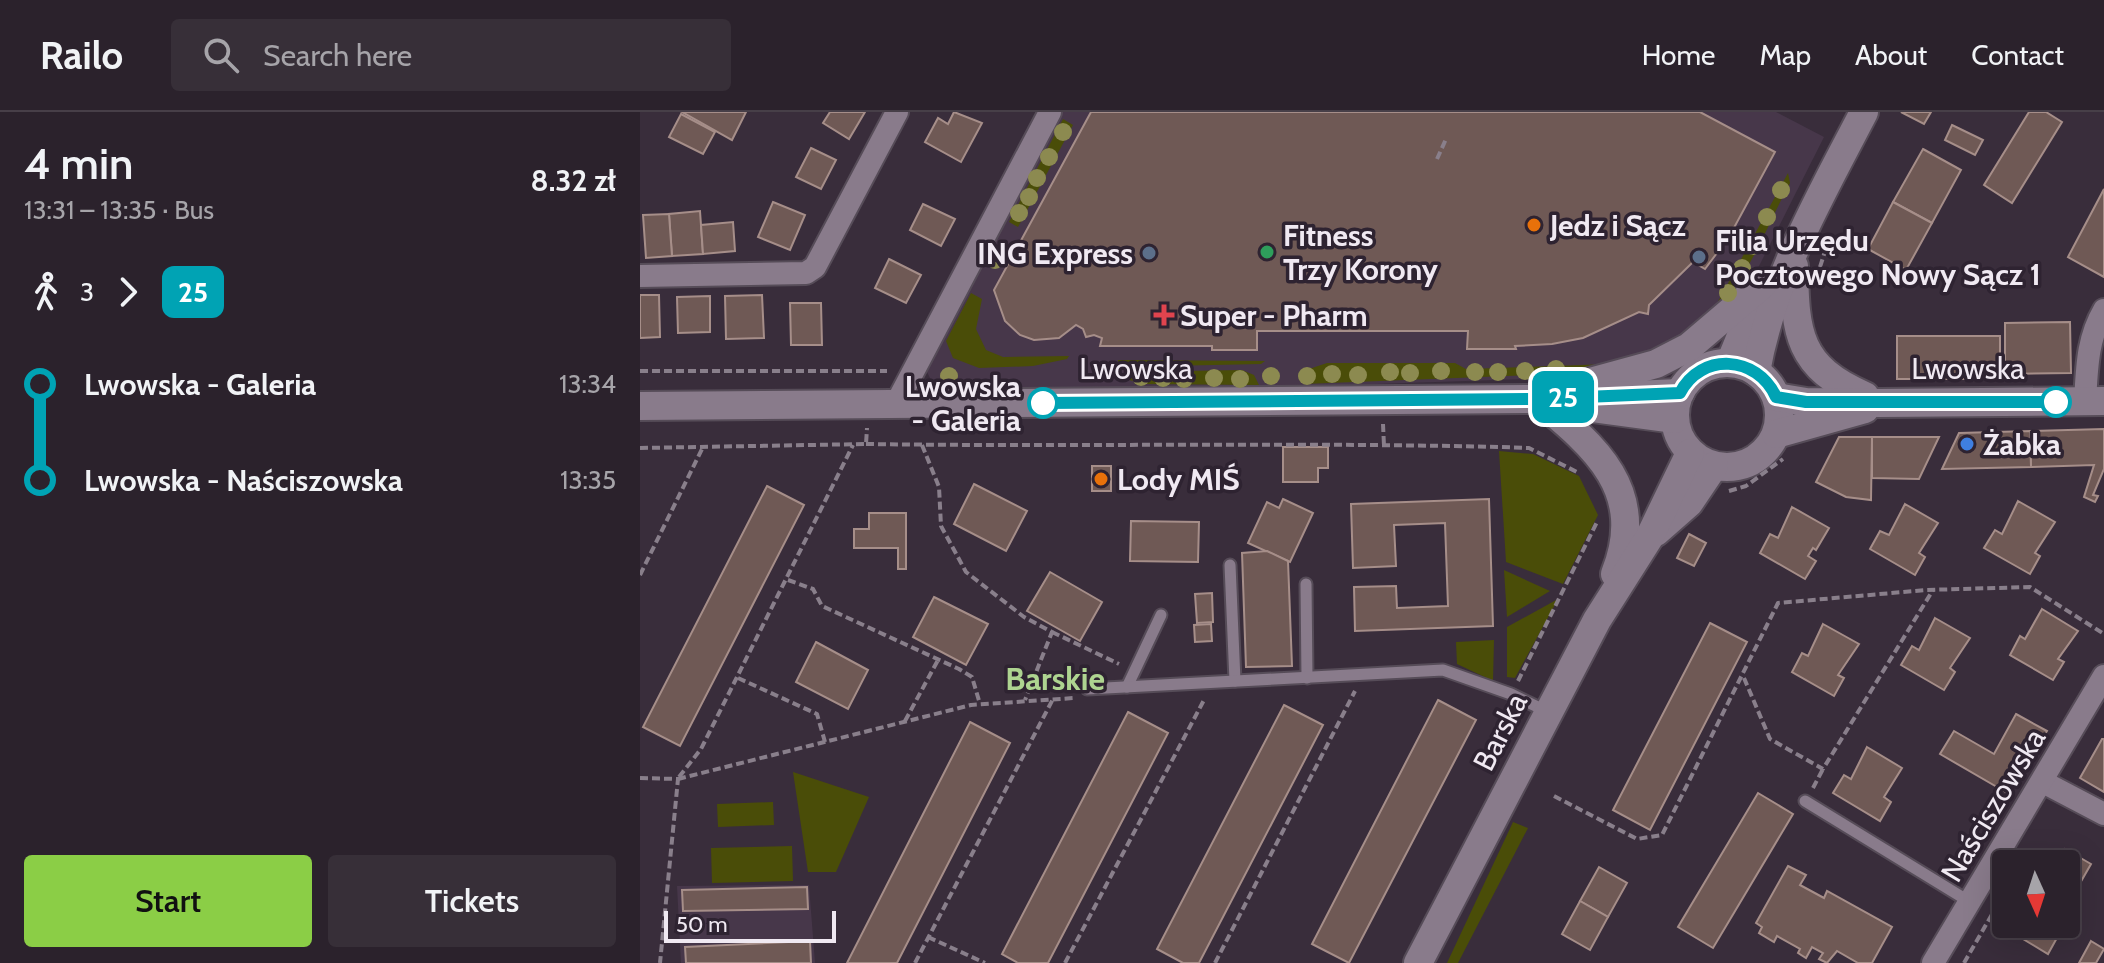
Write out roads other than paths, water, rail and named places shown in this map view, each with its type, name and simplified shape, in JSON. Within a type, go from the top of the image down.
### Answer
[{"type":"street","points":[[640,276],[806,273],[815,267],[897,112]]},
{"type":"street","points":[[896,404],[1050,112]]},
{"type":"street","points":[[1743,368],[1761,343],[1793,251],[1864,112]]},
{"type":"street","points":[[1537,399],[1656,364],[1689,347],[1763,284],[1793,251]]},
{"type":"street","points":[[1793,251],[1795,312],[1809,357],[1818,369],[1840,386],[1880,403]]},
{"type":"street","points":[[1743,368],[1763,284]]},
{"type":"street","points":[[2094,402],[2087,352],[2092,330],[2104,310]]},
{"type":"street","points":[[1743,368],[1776,397],[1780,418],[1776,434],[1757,459],[1742,466],[1702,459],[1679,437],[1677,406],[1699,371],[1743,368]]},
{"type":"street","name":"Lwowska","points":[[1776,397],[1806,402],[2094,402]]},
{"type":"street","points":[[1537,399],[1583,436],[1609,465],[1624,507],[1627,533],[1597,620]]},
{"type":"street","name":"Lwowska","points":[[640,406],[1537,399],[1677,406]]},
{"type":"street","name":"Lwowska","points":[[1776,434],[1808,423],[1845,417],[1880,403]]},
{"type":"street","name":"Barska","points":[[1649,538],[1689,503],[1698,490],[1702,459]]},
{"type":"street","name":"Barska","points":[[1418,963],[1597,620],[1702,459]]},
{"type":"street","name":"Naściszowska","points":[[1933,963],[2104,676]]},
{"type":"street","points":[[2043,782],[2104,814]]},
{"type":"lane","points":[[1230,565],[1235,681]]},
{"type":"lane","points":[[1306,584],[1307,678]]},
{"type":"lane","points":[[1127,687],[1161,615]]},
{"type":"lane","points":[[1087,689],[1443,670],[1495,688],[1548,712]]},
{"type":"lane","points":[[1805,801],[1970,902]]},
{"type":"place","name":"Jedz i Sącz","points":[[1534,225]]},
{"type":"place","name":"Fitness Trzy Korony","points":[[1267,252]]},
{"type":"place","name":"ING Express","points":[[1149,253]]},
{"type":"place","name":"Filia Urzędu Pocztowego Nowy Sącz 1","points":[[1699,257]]},
{"type":"place","name":"Super - Pharm","points":[[1164,315]]},
{"type":"place","name":"Lwowska - Galeria","points":[[1043,403]]},
{"type":"place","name":"Żabka","points":[[1967,444]]},
{"type":"place","name":"Lody MIŚ","points":[[1101,479]]},
{"type":"district","name":"Barskie","points":[[1055,678]]}]
